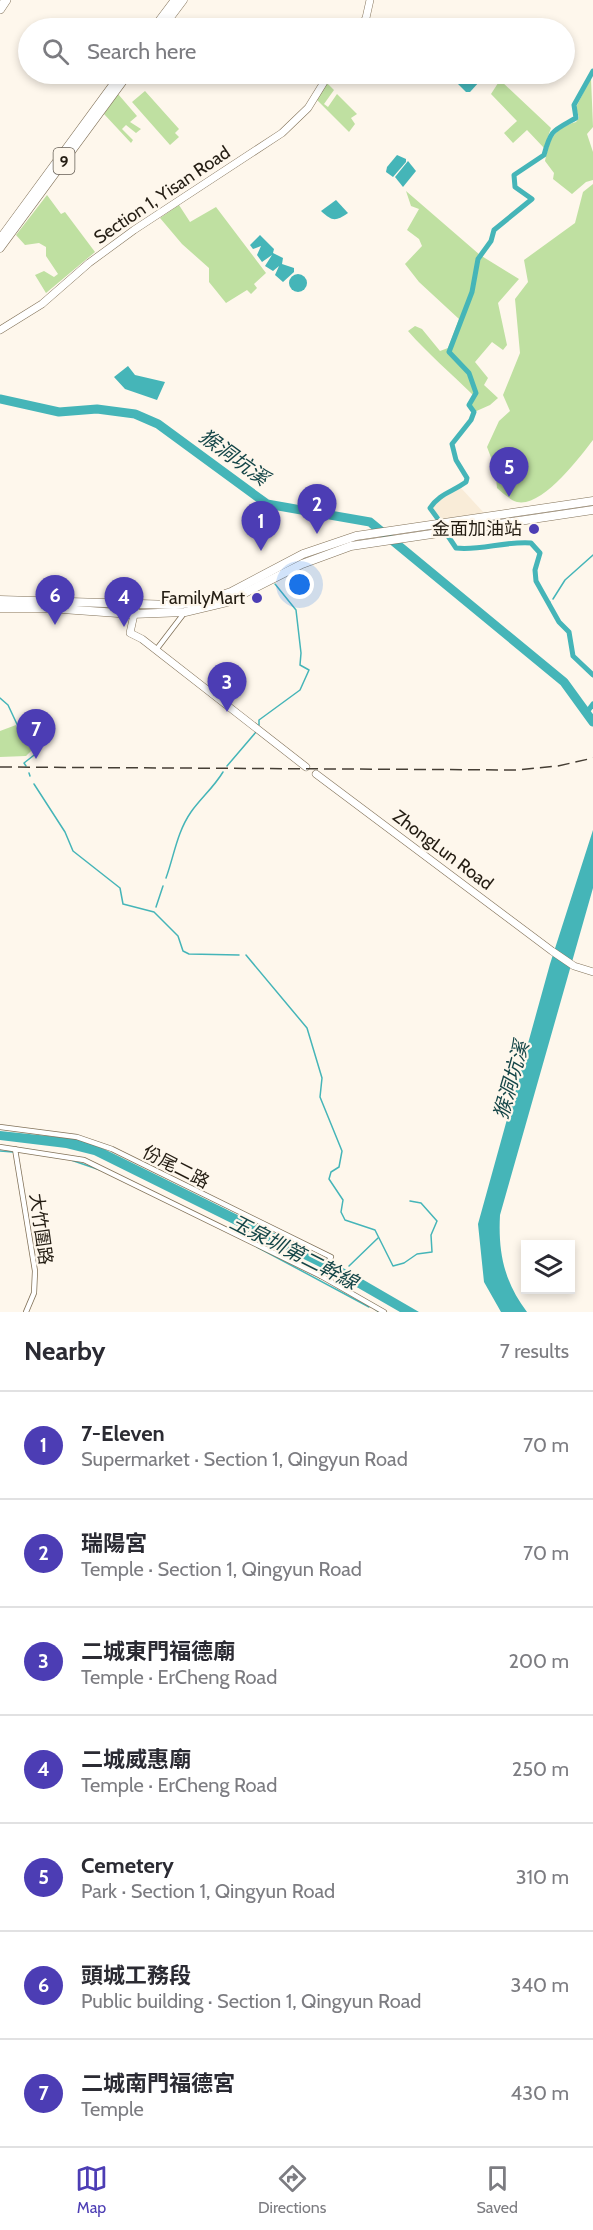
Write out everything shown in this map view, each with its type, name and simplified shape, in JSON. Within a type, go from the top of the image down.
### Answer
[{"type":"highway","points":[[0,9],[6,0]]},
{"type":"main road","points":[[162,18],[175,0]]},
{"type":"main road","points":[[170,18],[183,0]]},
{"type":"main road","name":"9","points":[[0,239],[114,84]]},
{"type":"main road","name":"9","points":[[0,248],[121,84]]},
{"type":"main road","points":[[0,608],[175,605],[231,592],[303,554],[356,536],[593,501]]},
{"type":"main road","points":[[3,599],[103,607],[132,614],[185,612],[227,602],[302,564],[366,543],[593,510]]},
{"type":"street","points":[[366,18],[370,0]]},
{"type":"street","name":"Section 1, Yisan Road","points":[[0,330],[42,304],[105,250],[282,133],[308,108],[323,84]]},
{"type":"street","points":[[136,605],[132,614],[130,633],[156,650],[306,767]]},
{"type":"street","points":[[156,650],[185,612]]},
{"type":"street","name":"ZhongLun Road","points":[[316,774],[552,951],[574,966],[593,972]]},
{"type":"street","name":"份尾二路","points":[[0,1127],[91,1140],[331,1257],[321,1276]]},
{"type":"street","points":[[0,1147],[84,1160],[321,1276],[384,1312]]},
{"type":"street","name":"大竹圍路","points":[[15,1149],[35,1271],[34,1293],[26,1312]]},
{"type":"shaded area","points":[[461,488],[484,513],[442,519],[433,510],[434,503]]},
{"type":"green space","points":[[591,78],[593,127],[587,134],[593,152],[593,180],[586,182],[572,194],[553,179],[554,173],[545,161],[557,132],[579,118],[576,107]]},
{"type":"green space","points":[[328,84],[334,90],[324,104],[328,107],[337,94],[357,114],[351,118],[355,124],[349,132],[317,100]]},
{"type":"green space","points":[[497,84],[504,84],[551,128],[544,148],[527,130],[513,143],[504,133],[517,121],[491,94]]},
{"type":"green space","points":[[145,91],[179,129],[175,133],[179,137],[170,145],[132,102]]},
{"type":"green space","points":[[118,94],[137,116],[130,122],[141,129],[136,133],[126,125],[122,129],[133,140],[131,143],[104,114]]},
{"type":"green space","points":[[593,184],[593,440],[570,469],[549,490],[527,502],[517,502],[497,488],[495,468],[487,447],[499,421],[510,411],[503,395],[520,353],[515,299],[528,282],[524,260],[575,223],[583,192]]},
{"type":"green space","points":[[406,191],[480,255],[519,279],[498,303],[507,345],[503,350],[492,342],[475,362],[488,378],[484,385],[498,398],[490,405],[472,413],[470,406],[473,395],[408,331],[415,326],[422,329],[440,351],[448,348],[459,319],[419,282],[405,264],[422,246],[419,239],[407,230],[419,209],[411,206]]},
{"type":"green space","points":[[47,195],[61,214],[65,212],[95,252],[46,293],[35,275],[44,271],[54,277],[58,274],[46,256],[46,247],[39,243],[25,245],[16,235]]},
{"type":"green space","points":[[179,205],[190,222],[216,207],[266,273],[254,284],[257,288],[251,294],[247,290],[226,303],[209,282],[209,268],[182,244],[160,218]]},
{"type":"green space","points":[[16,725],[23,740],[32,750],[26,756],[0,757],[0,731]]},
{"type":"water","points":[[458,84],[477,84],[470,92],[466,92]]},
{"type":"water","points":[[397,155],[406,159],[406,162],[393,177],[386,172],[387,167]]},
{"type":"water","points":[[408,161],[416,171],[403,187],[395,177]]},
{"type":"water","points":[[336,200],[348,213],[334,219],[321,211]]},
{"type":"water","points":[[260,235],[274,249],[273,253],[283,258],[282,264],[294,268],[294,272],[283,282],[275,275],[279,266],[273,271],[265,266],[272,255],[262,262],[257,255],[261,246],[253,249],[250,245]]},
{"type":"water","points":[[294,274],[302,274],[307,279],[305,290],[294,292],[289,287],[289,279]]},
{"type":"water","points":[[128,366],[135,375],[165,382],[157,400],[125,389],[114,377]]},
{"type":"water","points":[[593,830],[593,888],[500,1215],[500,1242],[504,1266],[519,1301],[527,1312],[501,1312],[484,1282],[478,1224],[550,964]]},
{"type":"water","points":[[0,1131],[77,1139],[100,1147],[331,1261],[419,1312],[400,1312],[334,1274],[94,1155],[66,1148],[0,1140]]},
{"type":"waterway","points":[[438,519],[430,508],[442,496],[466,482],[467,478],[456,460],[452,444],[471,420],[474,412],[469,405],[476,393],[469,373],[449,352],[472,292],[478,259],[491,241],[494,230],[532,199],[515,187],[514,175],[544,155],[551,135],[576,118],[574,105],[593,71]]},
{"type":"waterway","name":"猴洞坑溪","points":[[0,399],[59,412],[97,409],[135,414],[158,424],[267,504],[370,522],[564,682],[593,722]]},
{"type":"waterway","points":[[448,536],[456,548],[465,549],[511,543],[531,543],[540,553],[535,570],[536,581],[559,622],[569,632],[573,656],[593,675]]},
{"type":"waterway","points":[[553,599],[565,580],[593,555]]},
{"type":"waterway","points":[[259,725],[259,720],[300,690],[309,670],[300,665],[301,653],[296,610],[275,584]]},
{"type":"waterway","points":[[0,698],[8,705],[23,737],[38,752],[24,763],[26,766]]},
{"type":"waterway","points":[[587,712],[593,704]]},
{"type":"waterway","points":[[227,766],[256,732]]},
{"type":"waterway","points":[[166,878],[186,820],[223,772]]},
{"type":"waterway","points":[[34,784],[65,832],[73,851],[120,888],[123,904],[154,912],[178,936],[183,951],[189,954],[239,955]]},
{"type":"waterway","points":[[156,907],[163,886]]},
{"type":"waterway","points":[[246,955],[307,1028],[322,1078],[320,1097],[342,1151],[339,1167],[331,1172],[329,1179],[343,1200],[341,1212],[345,1220],[375,1230],[393,1266],[404,1263],[417,1254],[432,1252],[431,1235],[437,1221],[421,1203],[410,1201]]},
{"type":"waterway","name":"玉泉圳第二幹線","points":[[0,1151],[13,1152]]},
{"type":"waterway","name":"玉泉圳第二幹線","points":[[71,1160],[100,1170]]},
{"type":"waterway","points":[[349,1266],[378,1238]]},
{"type":"waterway","name":"玉泉圳第二幹線","points":[[257,1247],[369,1307]]},
{"type":"railway","points":[[0,767],[517,770],[558,766],[593,758]]},
{"type":"place","name":"Cemetery","points":[[509,497]]},
{"type":"place","name":"金面加油站","points":[[534,529]]},
{"type":"place","name":"瑞陽宮","points":[[317,534]]},
{"type":"place","name":"7-Eleven","points":[[261,551]]},
{"type":"place","name":"FamilyMart","points":[[257,598]]},
{"type":"place","name":"頭城工務段","points":[[55,625]]},
{"type":"place","name":"二城威惠廟","points":[[124,627]]},
{"type":"place","name":"二城東門福德廟","points":[[227,712]]},
{"type":"place","name":"二城南門福德宮","points":[[36,759]]}]
